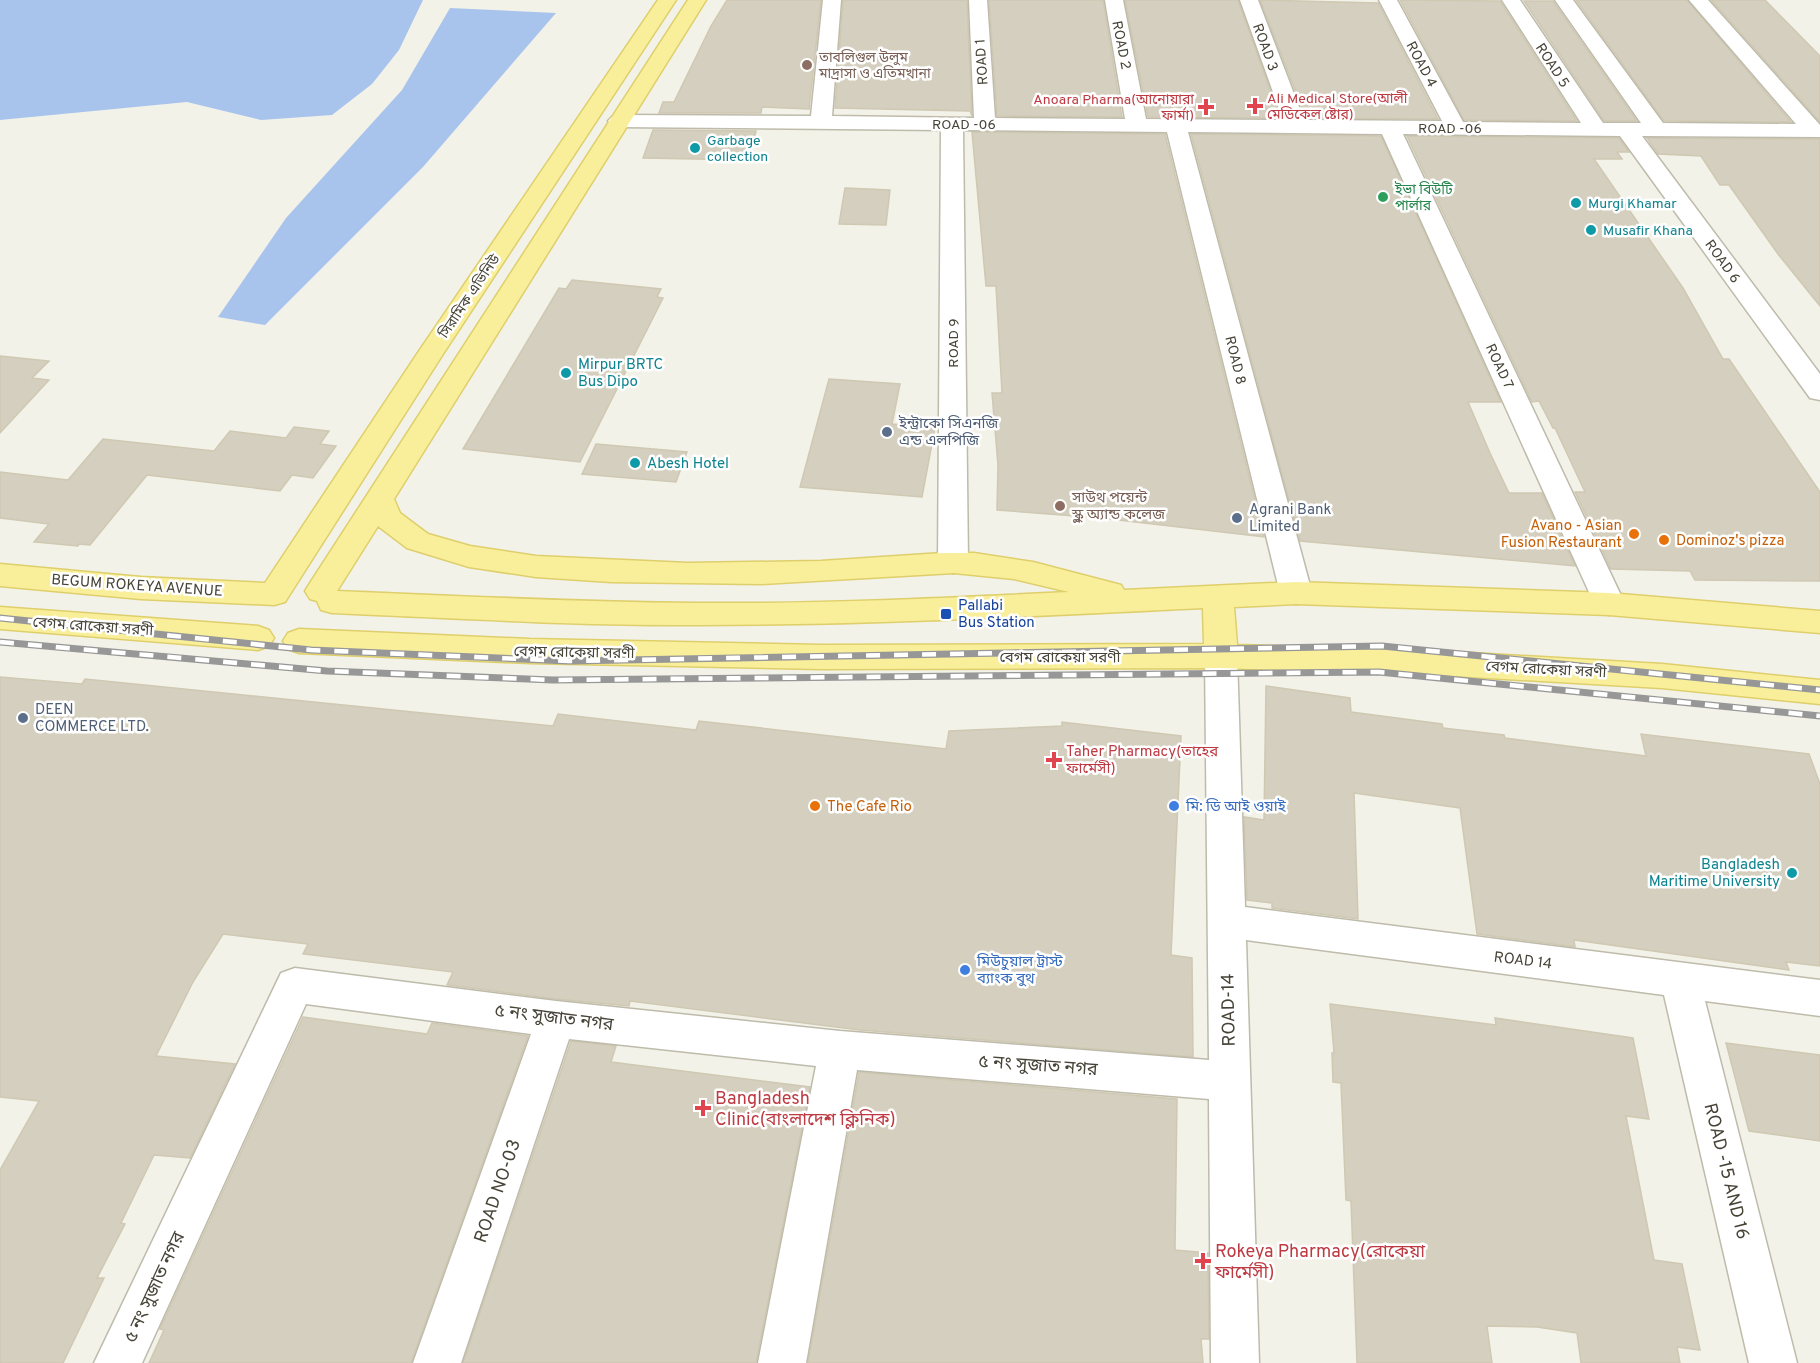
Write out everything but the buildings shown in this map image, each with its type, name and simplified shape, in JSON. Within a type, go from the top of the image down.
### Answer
[{"type":"main road","name":"সিরামিক এভিনিউ","points":[[274,594],[667,0]]},
{"type":"main road","points":[[697,0],[379,498],[326,596],[329,619],[312,635],[299,640],[276,644],[258,638],[252,632],[252,617],[256,608],[274,594],[299,588],[326,596],[545,611],[698,614],[909,611],[1296,593],[1609,604],[1820,622]]},
{"type":"main road","points":[[409,387],[448,390]]},
{"type":"main road","points":[[379,498],[388,520],[407,535],[436,549],[479,559],[540,567],[646,572],[762,573],[953,563],[996,564],[1140,601]]},
{"type":"main road","name":"BEGUM ROKEYA AVENUE","points":[[0,575],[141,588],[274,594]]},
{"type":"main road","points":[[1218,597],[1221,656]]},
{"type":"main road","name":"বেগম রোকেয়া সরণী","points":[[0,618],[258,638]]},
{"type":"main road","name":"বেগম রোকেয়া সরণী","points":[[299,640],[530,651],[809,657],[1221,656],[1437,663],[1662,676],[1820,692]]},
{"type":"street","points":[[821,123],[832,0]]},
{"type":"street","name":"ROAD 1","points":[[978,0],[985,124]]},
{"type":"street","name":"ROAD 2","points":[[1114,0],[1137,126]]},
{"type":"street","name":"ROAD 3","points":[[1249,0],[1296,127]]},
{"type":"street","name":"ROAD 4","points":[[1388,0],[1456,128]]},
{"type":"street","name":"ROAD 5","points":[[1510,0],[1596,129]]},
{"type":"street","points":[[1564,0],[1657,130]]},
{"type":"street","points":[[1698,0],[1816,131]]},
{"type":"street","name":"ROAD -06","points":[[619,121],[1816,131]]},
{"type":"street","name":"ROAD 9","points":[[952,124],[953,563]]},
{"type":"street","name":"ROAD 8","points":[[1176,126],[1296,593]]},
{"type":"street","name":"ROAD 7","points":[[1390,128],[1609,604]]},
{"type":"street","name":"ROAD 6","points":[[1627,130],[1820,392]]},
{"type":"street","name":"ROAD-14","points":[[1221,656],[1235,1363]]},
{"type":"street","name":"ROAD 14","points":[[1227,921],[1820,998]]},
{"type":"street","name":"ROAD -15 AND 16","points":[[1680,980],[1773,1363]]},
{"type":"street","name":"৫ নং সুজাত নগর","points":[[118,1363],[295,985],[556,1018],[840,1050],[1230,1081]]},
{"type":"street","name":"ROAD NO-03","points":[[437,1363],[556,1018]]},
{"type":"street","points":[[782,1363],[840,1050]]},
{"type":"water","points":[[0,0],[423,0],[399,50],[372,84],[332,115],[261,120],[187,102],[0,120]]},
{"type":"water","points":[[450,8],[556,13],[423,167],[265,325],[218,317],[286,218],[402,90]]},
{"type":"railway","points":[[0,618],[311,650],[569,661],[1382,646],[1820,690]]},
{"type":"railway","points":[[0,642],[327,671],[553,680],[1379,672],[1820,716]]},
{"type":"place","name":"তাবলিগুল উলুম মাদ্রাসা ও এতিমখানা","points":[[807,65]]},
{"type":"place","name":"Ali Medical Store(আলী মেডিকেল ষ্টোর)","points":[[1255,106]]},
{"type":"place","name":"Anoara Pharma(আনোয়ারা ফার্মা)","points":[[1206,107]]},
{"type":"place","name":"Garbage collection","points":[[695,148]]},
{"type":"place","name":"ইভা বিউটি পার্লার","points":[[1383,197]]},
{"type":"place","name":"Murgi Khamar","points":[[1576,203]]},
{"type":"place","name":"Musafir Khana","points":[[1591,230]]},
{"type":"place","name":"Mirpur BRTC Bus Dipo","points":[[566,373]]},
{"type":"place","name":"ইন্ট্রাকো সিএনজি এন্ড এলপিজি","points":[[887,432]]},
{"type":"place","name":"Abesh Hotel","points":[[635,463]]},
{"type":"place","name":"সাউথ পয়েন্ট স্কুল অ্যান্ড কলেজ","points":[[1060,506]]},
{"type":"place","name":"Agrani Bank Limited","points":[[1237,518]]},
{"type":"place","name":"Avano - Asian Fusion Restaurant","points":[[1634,534]]},
{"type":"place","name":"Dominoz's pizza","points":[[1664,540]]},
{"type":"place","name":"Pallabi Bus Station","points":[[946,614]]},
{"type":"place","name":"DEEN COMMERCE LTD.","points":[[23,718]]},
{"type":"place","name":"Taher Pharmacy(তাহের ফার্মেসী)","points":[[1054,760]]},
{"type":"place","name":"The Cafe Rio","points":[[815,806]]},
{"type":"place","name":"মি: ডি আই ওয়াই","points":[[1174,806]]},
{"type":"place","name":"Bangladesh Maritime University","points":[[1792,873]]},
{"type":"place","name":"মিউচুয়াল ট্রাস্ট ব্যাংক বুথ","points":[[965,970]]},
{"type":"place","name":"Bangladesh Clinic(বাংলাদেশ ক্লিনিক)","points":[[703,1108]]},
{"type":"place","name":"Rokeya Pharmacy(রোকেয়া ফার্মেসী)","points":[[1203,1261]]}]
